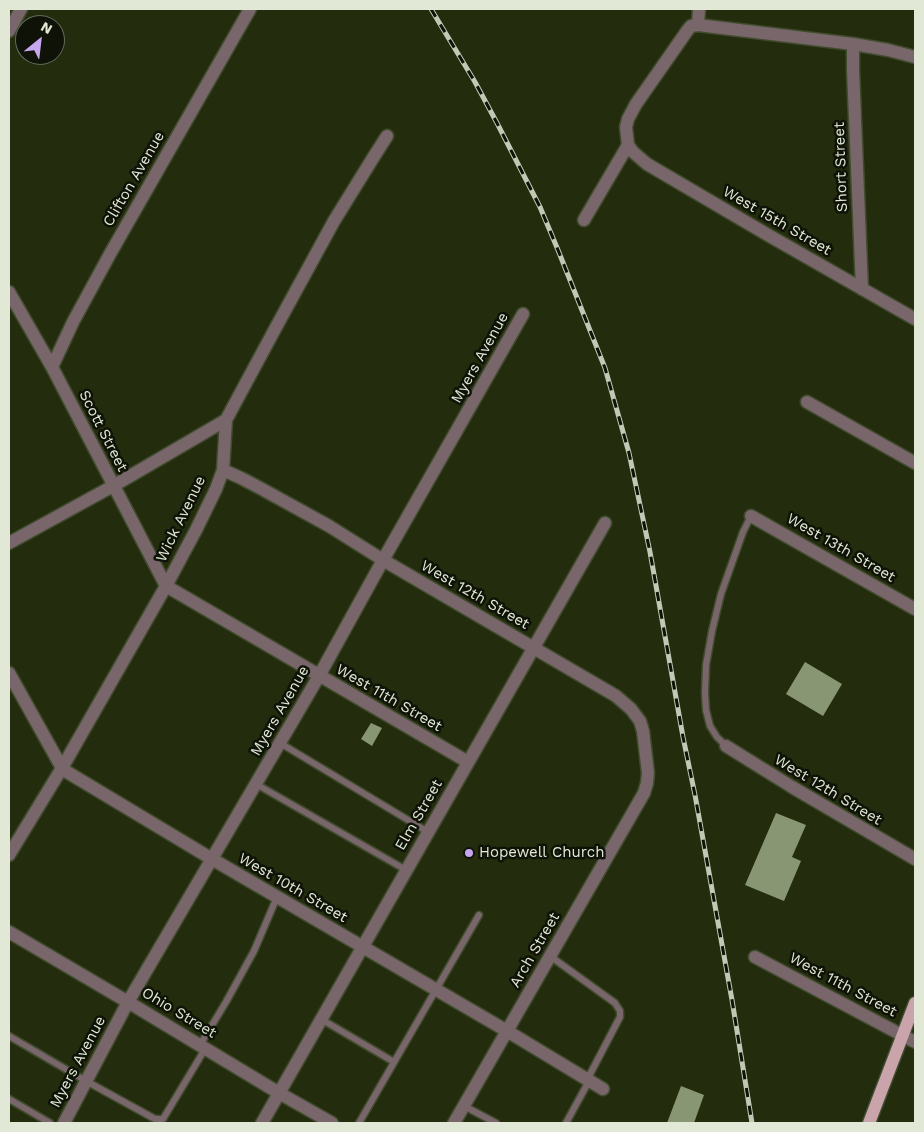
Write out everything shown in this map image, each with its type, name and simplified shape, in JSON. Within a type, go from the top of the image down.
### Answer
[{"type":"main road","points":[[870,1123],[915,1003]]},
{"type":"street","points":[[9,31],[22,9]]},
{"type":"street","name":"Clifton Avenue","points":[[52,367],[73,322],[114,247],[250,9]]},
{"type":"street","points":[[698,25],[699,9]]},
{"type":"street","points":[[584,220],[628,145],[626,127],[636,104],[691,26],[698,25],[853,44],[915,57]]},
{"type":"street","name":"Short Street","points":[[853,44],[862,289]]},
{"type":"street","name":"Wick Avenue","points":[[9,855],[62,768],[166,586],[210,503],[223,470],[226,420],[334,221],[387,136]]},
{"type":"street","name":"West 15th Street","points":[[628,145],[647,164],[915,319]]},
{"type":"street","name":"Scott Street","points":[[9,292],[52,367],[112,486],[166,586]]},
{"type":"street","name":"Myers Avenue","points":[[64,1123],[128,1002],[319,676],[523,314]]},
{"type":"street","points":[[807,402],[915,463]]},
{"type":"street","points":[[9,543],[226,420]]},
{"type":"street","name":"West 12th Street","points":[[223,470],[329,526],[383,560],[626,703],[636,714],[643,731],[648,765],[648,783],[644,793]]},
{"type":"street","name":"West 13th Street","points":[[751,516],[915,609]]},
{"type":"street","name":"Elm Street","points":[[262,1123],[605,523]]},
{"type":"street","name":"West 11th Street","points":[[166,586],[468,762]]},
{"type":"street","name":"West 10th Street","points":[[9,673],[62,768],[80,781],[508,1031],[602,1089]]},
{"type":"street","name":"West 12th Street","points":[[726,746],[915,859]]},
{"type":"street","name":"Arch Street","points":[[454,1123],[644,793]]},
{"type":"street","name":"Ohio Street","points":[[9,932],[279,1094],[332,1123]]},
{"type":"street","name":"West 11th Street","points":[[755,957],[915,1042]]},
{"type":"lane","points":[[726,746],[710,726],[706,710],[706,665],[712,631],[722,594],[743,532],[751,516]]},
{"type":"lane","points":[[280,743],[428,832]]},
{"type":"lane","points":[[256,784],[406,870]]},
{"type":"lane","points":[[155,1119],[164,1119],[254,951],[277,897]]},
{"type":"lane","points":[[359,1123],[479,915]]},
{"type":"lane","points":[[550,956],[615,1003],[620,1010],[620,1017],[566,1123]]},
{"type":"lane","points":[[321,1019],[394,1062]]},
{"type":"lane","points":[[9,1036],[161,1123]]},
{"type":"lane","points":[[9,1100],[50,1123]]},
{"type":"lane","points":[[464,1106],[496,1123]]},
{"type":"building","points":[[805,662],[842,684],[823,716],[786,694]]},
{"type":"building","points":[[371,723],[382,728],[372,746],[361,739]]},
{"type":"building","points":[[776,813],[806,825],[792,857],[801,861],[784,901],[745,885]]},
{"type":"building","points":[[681,1086],[704,1095],[694,1123],[667,1123]]},
{"type":"railway","points":[[431,9],[475,82],[540,207],[605,368],[629,453],[650,552],[732,1000],[752,1123]]},
{"type":"place","name":"Hopewell Church","points":[[469,853]]}]
